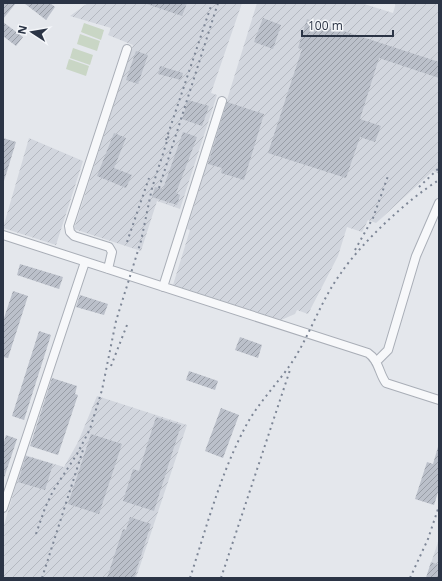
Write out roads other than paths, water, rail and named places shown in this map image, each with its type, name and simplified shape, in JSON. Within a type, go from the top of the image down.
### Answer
[{"type":"lane","points":[[108,269],[112,252],[109,247],[74,236],[70,232],[69,226],[127,49]]},
{"type":"lane","points":[[163,287],[222,101]]},
{"type":"lane","points":[[376,362],[388,350],[416,256],[439,203]]},
{"type":"lane","points":[[3,235],[368,353],[376,362],[382,378],[386,383],[439,400]]},
{"type":"lane","points":[[3,508],[85,262]]},
{"type":"railway","points":[[166,140],[212,3]]},
{"type":"railway","points":[[159,188],[218,3]]},
{"type":"railway","points":[[36,534],[53,491],[77,454],[90,429],[102,390],[116,321],[141,241],[152,188],[169,135]]},
{"type":"railway","points":[[419,187],[439,168]]},
{"type":"railway","points":[[355,250],[373,218],[388,176]]},
{"type":"railway","points":[[127,242],[149,178]]},
{"type":"railway","points":[[190,578],[222,479],[238,441],[254,413],[285,373],[296,356],[334,283],[361,248],[386,222],[426,188],[439,180]]},
{"type":"railway","points":[[111,366],[127,325]]},
{"type":"railway","points":[[221,578],[290,370]]},
{"type":"railway","points":[[42,578],[83,450]]},
{"type":"railway","points":[[410,578],[428,539],[439,506]]}]
